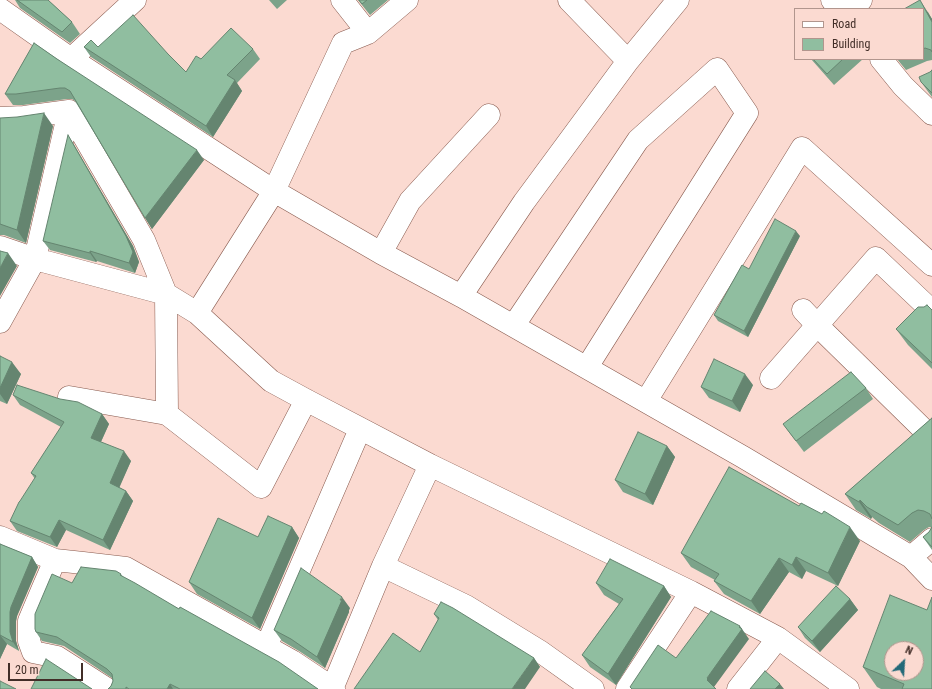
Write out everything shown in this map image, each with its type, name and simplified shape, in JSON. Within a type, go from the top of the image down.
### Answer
[{"type":"street","points":[[71,59],[136,0]]},
{"type":"street","points":[[342,0],[368,33]]},
{"type":"street","points":[[197,313],[274,191],[343,42],[368,33],[407,0]]},
{"type":"street","points":[[569,0],[628,61]]},
{"type":"street","points":[[462,296],[524,202],[628,61],[678,0]]},
{"type":"street","points":[[832,0],[839,8]]},
{"type":"street","points":[[853,8],[861,0]]},
{"type":"street","points":[[0,8],[71,59],[274,191],[381,253],[514,325],[743,457],[911,557],[932,579]]},
{"type":"street","points":[[882,60],[912,81],[932,114]]},
{"type":"street","points":[[514,325],[638,140],[717,69],[747,112],[587,367]]},
{"type":"street","points":[[0,118],[24,117],[69,111]]},
{"type":"street","points":[[0,322],[35,259],[69,111]]},
{"type":"street","points":[[69,111],[144,240],[166,294],[167,414]]},
{"type":"street","points":[[381,253],[410,201],[489,115]]},
{"type":"street","points":[[646,401],[802,148],[932,265]]},
{"type":"street","points":[[0,246],[35,259],[166,294],[197,313],[271,381],[430,465],[691,592],[778,638],[848,689]]},
{"type":"street","points":[[772,378],[810,317],[876,258],[932,311]]},
{"type":"street","points":[[810,317],[928,428],[908,446]]},
{"type":"street","points":[[69,397],[167,414],[261,487],[306,400]]},
{"type":"street","points":[[266,647],[360,428]]},
{"type":"street","points":[[0,537],[55,560],[126,568],[292,662],[333,689],[383,566],[430,465]]},
{"type":"street","points":[[832,510],[850,495]]},
{"type":"street","points":[[911,557],[932,539]]},
{"type":"street","points":[[55,560],[29,621],[29,641],[33,652],[57,657],[107,689]]},
{"type":"street","points":[[383,566],[466,606],[541,652],[593,689]]},
{"type":"street","points":[[627,689],[691,592]]},
{"type":"street","points":[[738,689],[778,638]]},
{"type":"building","points":[[17,0],[48,0],[72,22],[62,32]]},
{"type":"building","points":[[359,0],[367,0],[362,4]]},
{"type":"building","points":[[920,0],[932,22],[932,52],[931,50],[924,48],[924,8],[906,8]]},
{"type":"building","points":[[133,15],[186,72],[196,56],[201,59],[231,28],[253,49],[227,75],[235,80],[206,126],[84,47],[91,40],[98,47]]},
{"type":"building","points":[[34,43],[197,150],[145,218],[70,91],[65,88],[60,88],[5,94]]},
{"type":"building","points":[[814,60],[842,60],[827,74]]},
{"type":"building","points":[[932,70],[932,93],[921,82],[919,77]]},
{"type":"building","points":[[44,113],[17,230],[0,224],[0,118]]},
{"type":"building","points":[[68,135],[126,236],[133,252],[129,263],[90,251],[90,253],[43,241]]},
{"type":"building","points":[[775,219],[796,231],[744,331],[714,315],[742,265],[749,269]]},
{"type":"building","points":[[0,251],[8,253],[0,268]]},
{"type":"building","points":[[927,305],[932,310],[932,363],[896,329],[918,307],[924,307]]},
{"type":"building","points":[[0,356],[12,362],[0,388]]},
{"type":"building","points":[[714,359],[745,374],[732,401],[701,387]]},
{"type":"building","points":[[851,372],[866,388],[796,441],[783,424]]},
{"type":"building","points":[[17,385],[60,399],[78,402],[102,414],[91,438],[124,451],[110,483],[126,491],[103,540],[59,520],[50,537],[10,521],[19,502],[36,476],[31,473],[64,422],[13,395]]},
{"type":"building","points":[[932,418],[932,519],[930,514],[918,510],[898,525],[867,507],[860,500],[859,502],[845,494]]},
{"type":"building","points":[[638,432],[667,446],[645,494],[615,480]]},
{"type":"building","points":[[729,467],[799,506],[801,503],[822,514],[824,511],[850,527],[828,573],[796,557],[792,565],[779,558],[751,601],[714,581],[719,574],[681,553]]},
{"type":"building","points":[[268,516],[292,527],[252,618],[189,582],[218,518],[258,537]]},
{"type":"building","points":[[932,527],[932,547],[923,537]]},
{"type":"building","points":[[0,544],[32,557],[11,607],[10,632],[13,642],[0,635]]},
{"type":"building","points":[[610,559],[664,586],[608,674],[582,655],[623,599],[596,583]]},
{"type":"building","points":[[81,567],[116,571],[121,574],[120,575],[179,609],[180,607],[279,662],[318,689],[180,689],[170,684],[167,689],[129,689],[126,687],[126,689],[108,689],[113,681],[112,674],[107,669],[57,637],[36,632],[35,629],[35,614],[52,574],[72,583]]},
{"type":"building","points":[[301,568],[342,597],[317,657],[291,639],[274,630]]},
{"type":"building","points":[[836,586],[850,599],[812,641],[798,627]]},
{"type":"building","points":[[890,595],[927,610],[932,597],[932,689],[902,689],[904,684],[897,681],[924,681],[924,641],[884,641],[884,676],[863,667]]},
{"type":"building","points":[[441,602],[534,658],[512,689],[354,689],[393,633],[420,652],[439,618],[434,614]]},
{"type":"building","points":[[711,611],[740,626],[739,627],[742,629],[707,678],[707,680],[716,689],[632,689],[630,687],[658,645],[676,658]]},
{"type":"building","points":[[46,659],[92,689],[31,689]]},
{"type":"building","points":[[765,671],[780,684],[775,689],[750,689]]},
{"type":"building","points":[[0,681],[16,689],[0,689]]}]
